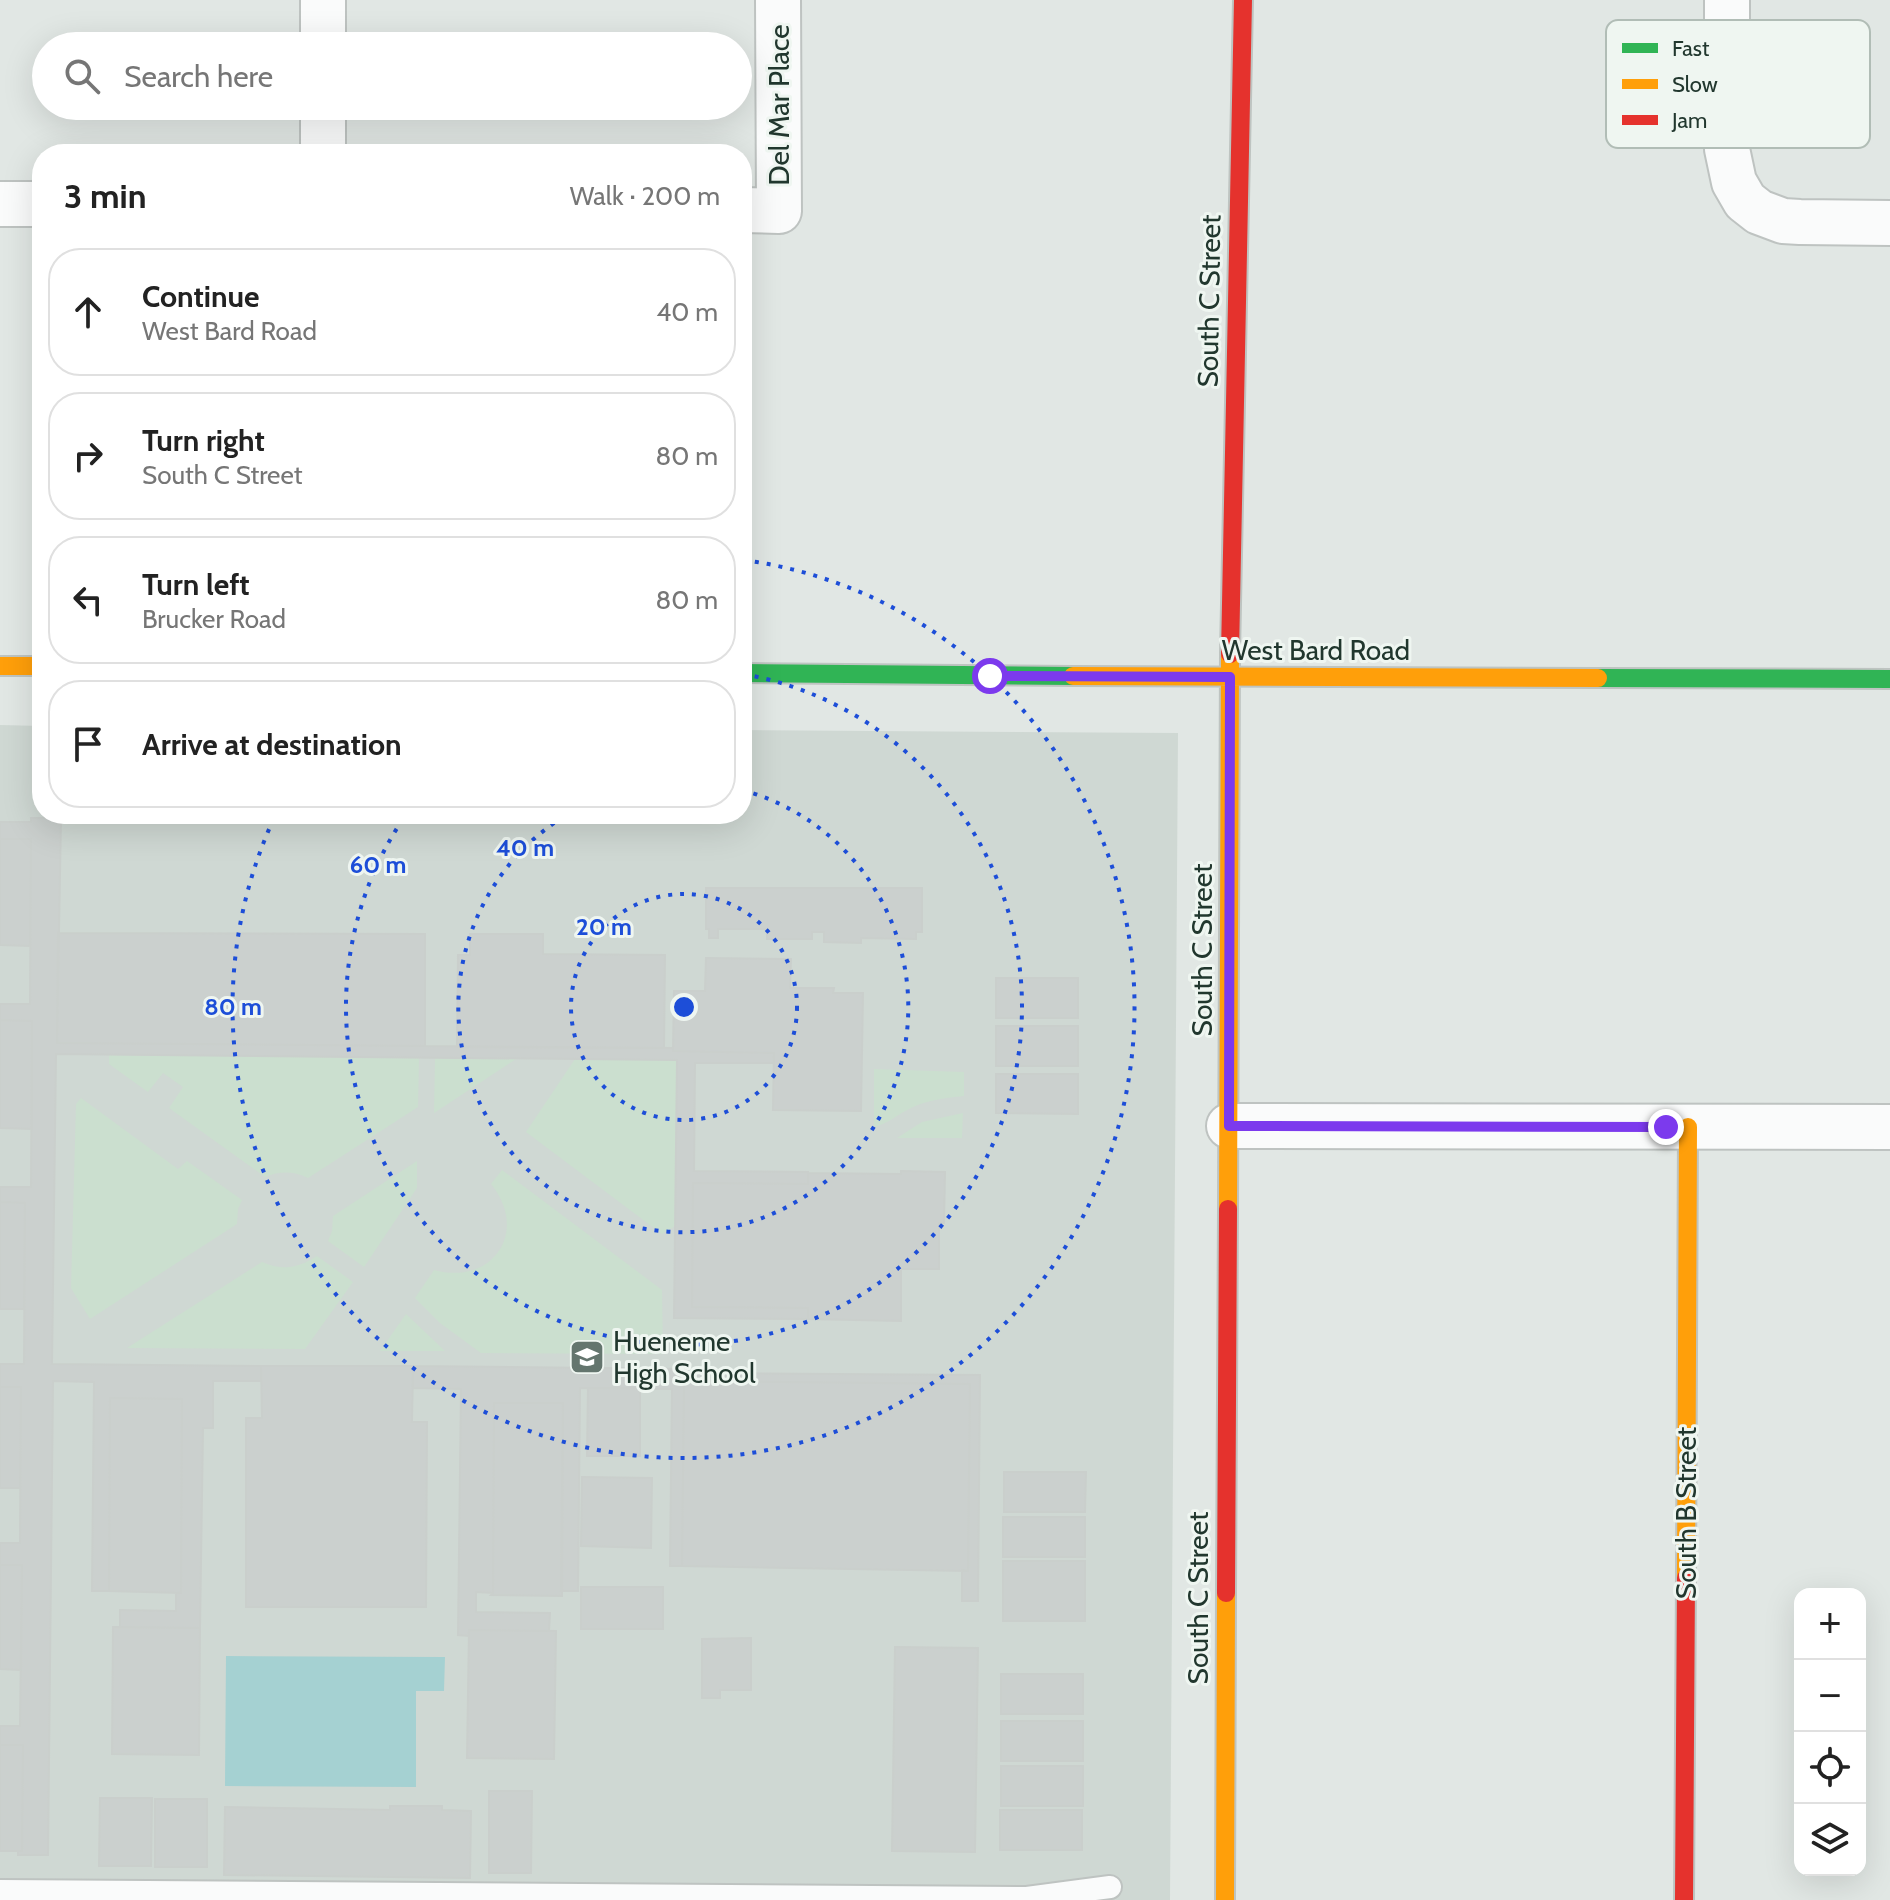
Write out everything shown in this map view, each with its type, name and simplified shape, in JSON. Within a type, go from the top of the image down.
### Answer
[{"type":"street","points":[[323,0],[323,32]]},
{"type":"street","name":"Del Mar Place","points":[[760,210],[778,0]]},
{"type":"street","name":"South C Street","points":[[1225,1900],[1230,677],[1243,0]]},
{"type":"street","points":[[323,120],[323,144]]},
{"type":"street","points":[[1727,148],[1734,182],[1745,201],[1759,212],[1783,221],[1890,223]]},
{"type":"street","points":[[0,204],[32,204]]},
{"type":"street","points":[[0,666],[32,666]]},
{"type":"street","name":"West Bard Road","points":[[752,673],[1890,679]]},
{"type":"street","points":[[1229,1126],[1890,1127]]},
{"type":"street","name":"South B Street","points":[[1684,1900],[1688,1127]]},
{"type":"lane","points":[[0,1891],[1027,1898],[1110,1887]]},
{"type":"shaded area","name":"Hueneme High School","points":[[0,725],[32,726],[32,824],[752,824],[752,730],[1178,733],[1170,1900],[0,1900]]},
{"type":"green space","points":[[109,1055],[419,1058],[418,1107],[308,1178],[286,1173],[265,1177],[169,1108],[183,1087],[163,1073],[148,1092],[109,1064]]},
{"type":"green space","points":[[435,1058],[516,1059],[434,1113]]},
{"type":"green space","points":[[575,1059],[677,1060],[675,1226],[662,1234],[526,1132]]},
{"type":"green space","points":[[874,1069],[964,1072],[964,1096],[924,1103],[874,1127]]},
{"type":"green space","points":[[81,1098],[178,1169],[187,1161],[242,1200],[237,1224],[90,1319],[71,1288],[76,1104]]},
{"type":"green space","points":[[963,1113],[962,1138],[897,1138],[922,1122]]},
{"type":"green space","points":[[417,1161],[417,1188],[364,1267],[328,1241],[333,1216]]},
{"type":"green space","points":[[502,1170],[662,1290],[663,1354],[481,1353],[440,1323],[415,1298],[434,1270],[455,1273],[473,1270],[499,1251],[507,1220],[502,1202],[491,1184]]},
{"type":"green space","points":[[317,1256],[353,1282],[305,1349],[127,1348],[262,1262],[291,1267]]},
{"type":"green space","points":[[406,1314],[445,1351],[380,1351]]},
{"type":"water","points":[[226,1656],[445,1657],[444,1691],[416,1691],[416,1787],[225,1786]]},
{"type":"building","points":[[32,818],[32,824],[61,824],[57,1043],[673,1048],[673,1051],[774,1053],[774,1063],[695,1063],[694,1171],[808,1172],[808,1184],[693,1183],[692,1307],[808,1308],[808,1319],[674,1318],[677,1060],[56,1054],[52,1364],[261,1366],[261,1381],[213,1381],[213,1428],[203,1428],[200,1628],[120,1627],[120,1610],[176,1611],[176,1593],[181,1593],[182,1399],[110,1398],[109,1591],[92,1591],[94,1382],[53,1381],[48,1855],[18,1855],[18,1851],[22,1851],[23,1745],[0,1745],[0,1726],[20,1726],[22,1565],[0,1565],[0,1543],[20,1543],[21,1387],[0,1387],[0,1364],[24,1364],[25,1203],[0,1202],[0,1187],[31,1187],[32,1021],[0,1020],[0,1004],[30,1004],[31,839],[0,839],[0,822],[31,822]]},
{"type":"building","points":[[0,839],[31,839],[30,946],[0,945]]},
{"type":"building","points":[[706,888],[922,888],[922,932],[916,932],[916,939],[861,938],[861,943],[824,942],[824,932],[812,932],[812,939],[767,939],[767,929],[718,929],[718,938],[709,938],[709,929],[706,929]]},
{"type":"building","points":[[58,933],[425,934],[425,1046],[57,1043]]},
{"type":"building","points":[[470,934],[543,934],[543,954],[665,955],[664,1048],[457,1047],[458,955],[470,955]]},
{"type":"building","points":[[706,958],[791,959],[790,988],[834,988],[833,993],[863,993],[861,1111],[773,1110],[774,1053],[673,1051],[674,991],[705,991]]},
{"type":"building","points":[[996,978],[1078,978],[1078,1018],[996,1018]]},
{"type":"building","points":[[0,1020],[32,1021],[32,1129],[0,1128]]},
{"type":"building","points":[[996,1026],[1078,1026],[1078,1066],[996,1066]]},
{"type":"building","points":[[996,1074],[1078,1074],[1078,1114],[996,1113]]},
{"type":"building","points":[[901,1171],[945,1172],[944,1223],[939,1223],[939,1269],[901,1269],[901,1321],[808,1319],[808,1308],[692,1307],[693,1183],[808,1184],[808,1173],[901,1174]]},
{"type":"building","points":[[0,1202],[25,1203],[24,1309],[0,1309]]},
{"type":"building","points":[[261,1366],[413,1366],[412,1422],[427,1422],[426,1607],[246,1607],[246,1418],[262,1418]]},
{"type":"building","points":[[413,1366],[688,1369],[688,1373],[980,1375],[978,1601],[962,1601],[962,1570],[968,1571],[970,1384],[684,1381],[682,1566],[670,1566],[672,1389],[580,1388],[578,1591],[561,1591],[563,1403],[494,1403],[493,1593],[476,1592],[476,1612],[550,1613],[549,1631],[469,1630],[469,1636],[458,1635],[461,1389],[413,1388]]},
{"type":"building","points":[[684,1381],[970,1384],[968,1571],[682,1566]]},
{"type":"building","points":[[0,1387],[21,1387],[20,1488],[0,1488]]},
{"type":"building","points":[[588,1388],[640,1388],[640,1456],[587,1456]]},
{"type":"building","points":[[110,1398],[182,1399],[181,1593],[109,1591]]},
{"type":"building","points":[[494,1403],[563,1403],[562,1596],[491,1595]]},
{"type":"building","points":[[1004,1472],[1086,1472],[1085,1512],[1004,1512]]},
{"type":"building","points":[[582,1477],[652,1478],[651,1548],[581,1546]]},
{"type":"building","points":[[1003,1517],[1085,1517],[1085,1557],[1003,1557]]},
{"type":"building","points":[[1003,1561],[1085,1561],[1085,1621],[1003,1621]]},
{"type":"building","points":[[0,1565],[22,1565],[21,1670],[0,1669]]},
{"type":"building","points":[[581,1587],[663,1587],[663,1629],[581,1629]]},
{"type":"building","points":[[113,1627],[200,1628],[199,1755],[112,1754]]},
{"type":"building","points":[[469,1630],[556,1631],[554,1759],[467,1758]]},
{"type":"building","points":[[751,1638],[751,1690],[720,1690],[720,1698],[702,1698],[702,1639]]},
{"type":"building","points":[[895,1647],[978,1648],[975,1852],[892,1851]]},
{"type":"building","points":[[1001,1674],[1083,1674],[1083,1714],[1001,1714]]},
{"type":"building","points":[[1001,1721],[1083,1721],[1083,1761],[1001,1761]]},
{"type":"building","points":[[0,1745],[23,1745],[22,1851],[0,1851]]},
{"type":"building","points":[[1001,1766],[1083,1766],[1083,1806],[1001,1806]]},
{"type":"building","points":[[489,1791],[532,1791],[531,1873],[489,1873]]},
{"type":"building","points":[[100,1798],[152,1798],[151,1866],[99,1866]]},
{"type":"building","points":[[155,1799],[207,1799],[207,1867],[155,1867]]},
{"type":"building","points":[[390,1806],[442,1806],[442,1810],[471,1811],[470,1878],[224,1875],[225,1807],[390,1810]]},
{"type":"building","points":[[1000,1810],[1082,1810],[1082,1850],[1000,1850]]},
{"type":"traffic: fast","points":[[752,673],[1073,676]]},
{"type":"traffic: fast","points":[[1598,678],[1890,679]]},
{"type":"traffic: slow","points":[[1228,1209],[1230,654]]},
{"type":"traffic: slow","points":[[0,666],[32,666]]},
{"type":"traffic: slow","points":[[1073,676],[1598,678]]},
{"type":"traffic: slow","points":[[1686,1578],[1688,1127]]},
{"type":"traffic: slow","points":[[1225,1900],[1226,1593]]},
{"type":"traffic: jam","points":[[1230,654],[1243,0]]},
{"type":"traffic: jam","points":[[1226,1593],[1228,1209]]},
{"type":"traffic: jam","points":[[1684,1900],[1686,1578]]},
{"type":"place","name":"Hueneme High School","points":[[587,1357]]},
{"type":"route","points":[[990,676],[1230,677],[1229,1126],[1666,1127]]}]
